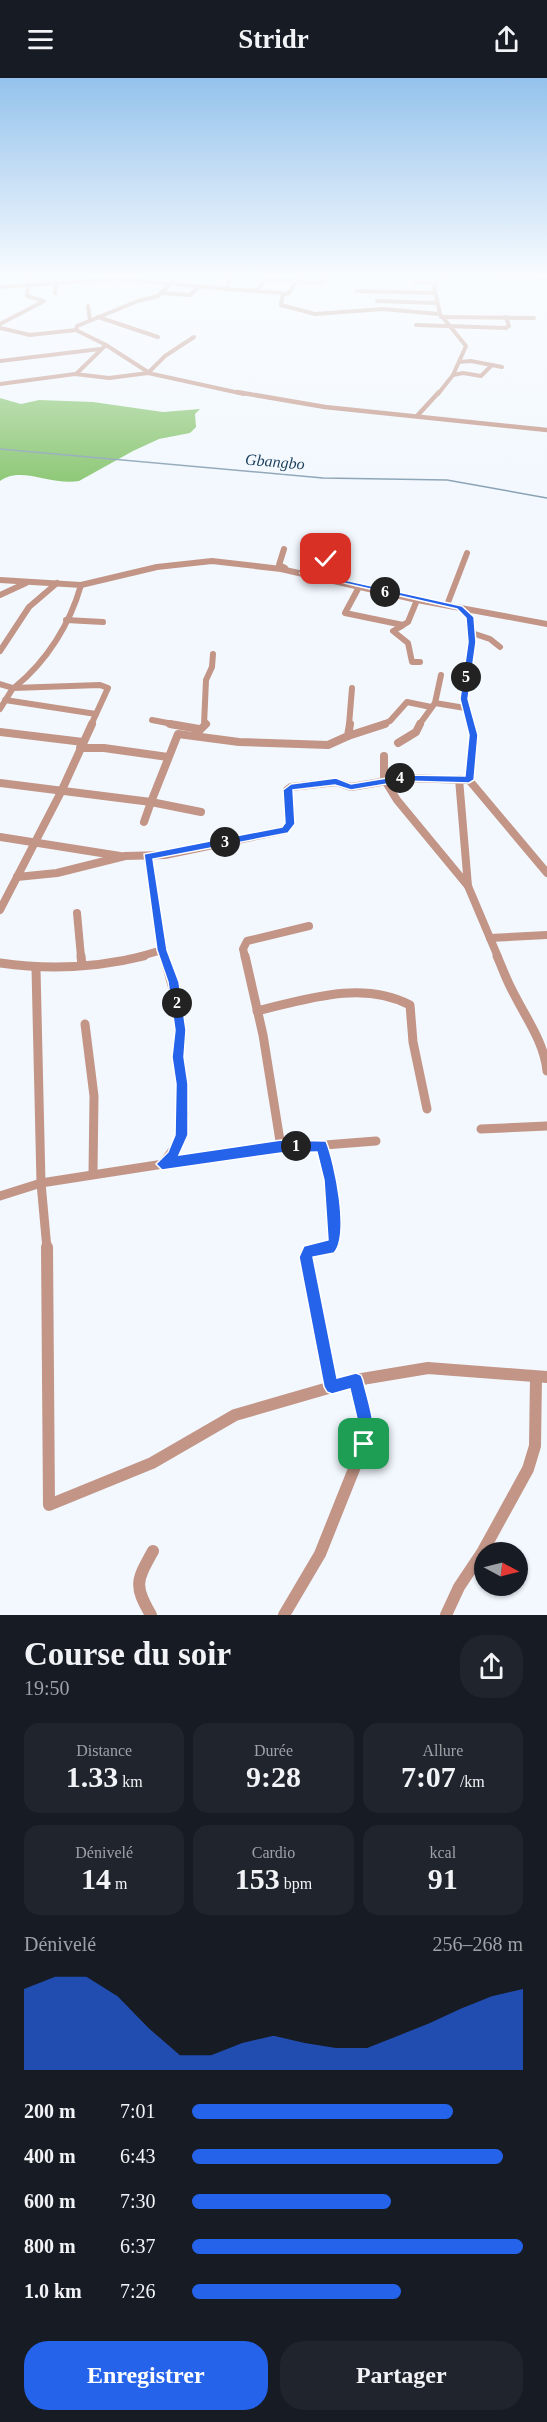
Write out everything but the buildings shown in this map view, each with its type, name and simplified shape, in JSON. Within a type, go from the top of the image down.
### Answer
[{"type":"street","points":[[113,348],[148,373]]},
{"type":"street","points":[[148,373],[165,356],[178,348]]},
{"type":"street","points":[[418,415],[453,375],[465,348]]},
{"type":"street","points":[[75,375],[86,368],[100,349]]},
{"type":"street","points":[[0,361],[100,349]]},
{"type":"street","points":[[459,362],[469,361],[502,367]]},
{"type":"street","points":[[453,375],[463,373],[482,376],[492,365]]},
{"type":"street","points":[[0,384],[75,375],[109,378],[148,373],[274,400],[382,415],[418,415],[547,431]]},
{"type":"street","points":[[284,549],[279,565],[289,571]]},
{"type":"street","points":[[303,573],[335,551]]},
{"type":"street","points":[[447,604],[467,553]]},
{"type":"street","points":[[263,566],[280,560]]},
{"type":"street","points":[[0,580],[81,585],[157,567],[196,562],[263,566],[417,600],[547,624]]},
{"type":"street","points":[[0,595],[30,582]]},
{"type":"street","points":[[0,651],[28,605],[37,595],[57,583]]},
{"type":"street","points":[[0,709],[14,688],[48,655],[78,599],[81,585]]},
{"type":"street","points":[[359,587],[345,613],[403,625]]},
{"type":"street","points":[[417,600],[408,622],[393,632],[406,639],[410,645],[412,662],[420,662]]},
{"type":"street","points":[[460,607],[470,617],[472,633],[464,684],[465,708],[473,735],[469,780]]},
{"type":"street","points":[[470,617],[487,612]]},
{"type":"street","points":[[66,620],[103,622]]},
{"type":"street","points":[[472,633],[490,639],[500,647]]},
{"type":"street","points":[[144,822],[178,734],[197,731],[206,723],[206,680],[212,667],[213,654]]},
{"type":"street","points":[[399,743],[416,732],[433,705],[441,675]]},
{"type":"street","points":[[0,684],[14,688],[107,687],[61,792],[17,877],[3,896],[0,910]]},
{"type":"street","points":[[348,736],[353,699],[352,688]]},
{"type":"street","points":[[5,700],[96,714]]},
{"type":"street","points":[[152,720],[239,742],[328,745],[355,731],[368,730],[384,723],[395,717],[400,706],[408,702],[465,708]]},
{"type":"street","points":[[0,732],[168,757]]},
{"type":"street","points":[[384,756],[384,779],[415,825],[468,886],[536,1039],[546,1051],[547,1071]]},
{"type":"street","points":[[0,837],[125,856],[148,857],[285,830],[290,824],[287,790],[291,787],[336,782],[351,787],[384,779],[426,777],[459,779],[469,780],[547,873]]},
{"type":"street","points":[[459,779],[468,886]]},
{"type":"street","points":[[0,783],[151,802],[201,812]]},
{"type":"street","points":[[17,877],[57,873],[125,856]]},
{"type":"street","points":[[148,857],[162,950],[173,982],[181,1030],[178,1057],[183,1110],[182,1135],[172,1157],[162,1164]]},
{"type":"street","points":[[77,913],[82,965]]},
{"type":"street","points":[[281,1147],[244,945],[251,940],[309,926]]},
{"type":"street","points":[[490,938],[547,935]]},
{"type":"street","points":[[0,963],[36,969],[124,961],[162,950]]},
{"type":"street","points":[[36,969],[41,1183],[47,1237],[49,1505],[152,1463],[235,1415],[356,1380],[428,1368],[542,1377],[535,1446],[528,1469],[483,1551],[459,1587],[446,1615]]},
{"type":"street","points":[[257,1011],[352,992],[394,995],[410,1005],[413,1042],[427,1109]]},
{"type":"street","points":[[86,1024],[94,1096],[93,1174]]},
{"type":"street","points":[[482,1129],[547,1126]]},
{"type":"street","points":[[0,1196],[41,1183],[93,1174],[281,1147],[376,1141]]},
{"type":"street","points":[[322,1146],[331,1180],[335,1242],[330,1248],[309,1251],[306,1257],[332,1387]]},
{"type":"street","points":[[284,1615],[320,1554],[364,1444],[366,1427],[356,1380]]},
{"type":"street","points":[[151,1615],[136,1591],[137,1581],[153,1551]]},
{"type":"green space","points":[[0,398],[21,404],[39,400],[93,402],[163,412],[200,409],[195,414],[196,427],[190,433],[159,439],[79,481],[68,482],[17,475],[0,481]]},
{"type":"waterway","name":"Gbangbo","points":[[0,449],[323,478],[447,480],[547,498]]},
{"type":"route","points":[[326,559],[309,567],[303,573],[417,600],[460,607],[470,617],[472,642],[464,684],[465,708],[473,735],[469,780],[426,777],[384,779],[351,787],[336,782],[291,787],[287,790],[290,824],[285,830],[148,857],[162,950],[173,982],[181,1030],[178,1057],[182,1084],[182,1135],[172,1157],[162,1164],[281,1147],[322,1146],[331,1180],[335,1242],[330,1248],[309,1251],[306,1257],[332,1387],[356,1380],[366,1427],[364,1444]]}]
